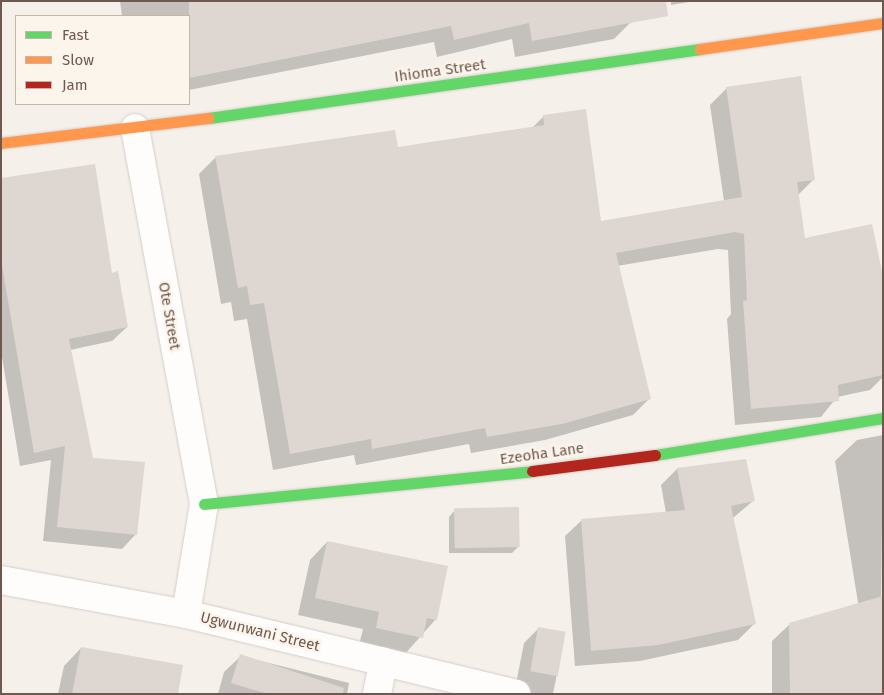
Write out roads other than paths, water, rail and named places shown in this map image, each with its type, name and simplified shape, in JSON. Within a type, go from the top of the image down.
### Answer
[{"type":"street","name":"Ihioma Street","points":[[1,142],[135,128],[883,22]]},
{"type":"street","name":"Ote Street","points":[[135,128],[204,504],[186,614]]},
{"type":"street","name":"Ezeoha Lane","points":[[204,504],[446,482],[739,444],[883,418]]},
{"type":"street","name":"Ugwunwani Street","points":[[1,580],[186,614],[516,694]]},
{"type":"street","points":[[378,694],[382,662]]}]
